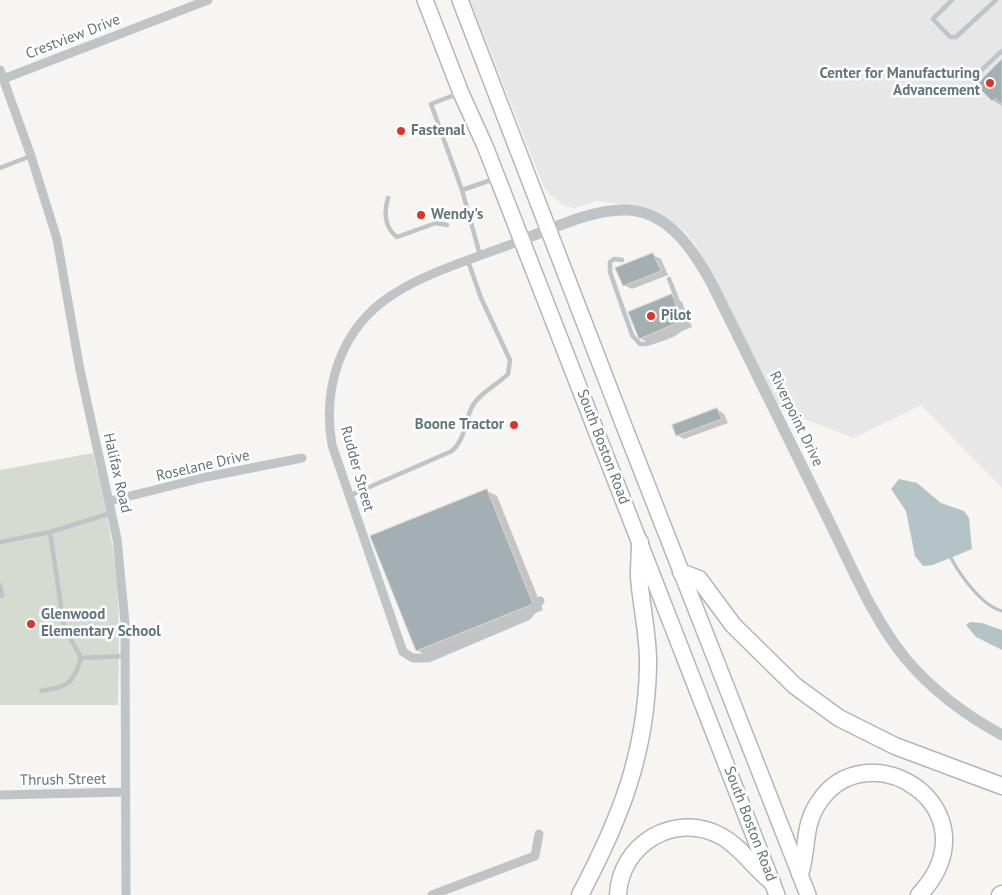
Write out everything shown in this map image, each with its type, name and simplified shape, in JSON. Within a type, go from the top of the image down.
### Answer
[{"type":"highway","name":"South Boston Road","points":[[425,0],[461,93],[498,177],[775,889]]},
{"type":"highway","name":"South Boston Road","points":[[460,0],[808,895]]},
{"type":"highway","points":[[580,895],[620,813],[629,786],[642,733],[648,667],[645,614],[639,577],[640,542]]},
{"type":"highway","points":[[681,572],[699,579],[733,625],[795,686],[840,718],[895,746],[1002,786]]},
{"type":"highway","points":[[800,874],[805,858],[806,830],[817,805],[825,794],[842,781],[854,776],[867,773],[890,775],[914,785],[924,794],[937,811],[944,829],[945,849],[941,863],[935,875],[919,895]]},
{"type":"highway","points":[[618,895],[622,874],[633,854],[652,837],[674,828],[698,828],[721,836],[775,889]]},
{"type":"street","name":"Crestview Drive","points":[[3,79],[208,0]]},
{"type":"street","name":"Halifax Road","points":[[0,70],[31,156],[57,239],[80,370],[110,501],[122,577],[126,656],[126,895]]},
{"type":"street","name":"Riverpoint Drive","points":[[522,240],[582,216],[616,209],[632,210],[655,217],[678,234],[689,246],[708,278],[854,572],[888,635],[920,675],[938,692],[963,712],[1002,735]]},
{"type":"street","name":"Rudder Street","points":[[522,240],[417,281],[394,294],[367,316],[344,348],[332,382],[329,414],[332,445],[400,647],[408,656],[420,659],[428,658],[527,616],[540,601]]},
{"type":"street","name":"Roselane Drive","points":[[110,501],[302,458]]},
{"type":"street","name":"Thrush Street","points":[[0,795],[126,792]]},
{"type":"street","points":[[432,895],[535,856],[539,834]]},
{"type":"lane","points":[[952,0],[933,19],[950,37],[956,37],[996,0]]},
{"type":"lane","points":[[974,78],[1002,51]]},
{"type":"lane","points":[[461,93],[430,104],[462,190],[480,256]]},
{"type":"lane","points":[[0,168],[31,156]]},
{"type":"lane","points":[[462,190],[498,177]]},
{"type":"lane","points":[[388,198],[385,216],[392,232],[397,237],[436,223],[447,225]]},
{"type":"lane","points":[[622,260],[614,259],[610,262],[610,272],[632,335],[640,344],[646,344],[680,332],[685,324],[685,319],[669,279]]},
{"type":"lane","points":[[349,496],[452,451],[462,439],[468,416],[481,395],[508,374],[510,360],[481,298],[468,261]]},
{"type":"lane","points":[[0,542],[50,532],[112,512]]},
{"type":"lane","points":[[41,691],[65,686],[76,676],[81,658],[64,626],[50,532]]},
{"type":"lane","points":[[0,585],[2,596]]},
{"type":"lane","points":[[81,658],[126,656]]},
{"type":"shaded area","points":[[470,0],[1002,0],[1002,488],[921,405],[854,438],[781,410],[696,245],[684,231],[647,208],[597,201],[575,208],[564,206],[549,194],[543,185]]},
{"type":"shaded area","points":[[93,453],[108,519],[116,569],[119,630],[118,705],[0,705],[0,470]]},
{"type":"shaded area","points":[[899,479],[917,483],[941,503],[964,511],[969,518],[972,549],[933,565],[923,566],[915,556],[906,511],[891,489]]},
{"type":"shaded area","points":[[970,622],[982,623],[1002,630],[1002,650],[976,637],[966,625]]},
{"type":"building","name":"Center for Manufacturing Advancement","points":[[1002,59],[1002,105],[995,98],[992,101],[976,85]]},
{"type":"building","name":"Pilot","points":[[653,253],[661,271],[623,286],[615,268]]},
{"type":"building","points":[[672,294],[682,321],[639,339],[628,312]]},
{"type":"building","points":[[717,408],[722,419],[676,436],[672,425]]},
{"type":"building","points":[[487,489],[533,604],[416,651],[370,536]]},
{"type":"waterway","points":[[951,558],[979,597],[994,608],[1002,611]]},
{"type":"place","name":"Center for Manufacturing Advancement","points":[[990,83]]},
{"type":"place","name":"Fastenal","points":[[401,131]]},
{"type":"place","name":"Wendy's","points":[[421,215]]},
{"type":"place","name":"Pilot","points":[[651,316]]},
{"type":"place","name":"Boone Tractor","points":[[514,425]]},
{"type":"place","name":"Glenwood Elementary School","points":[[31,624]]}]
